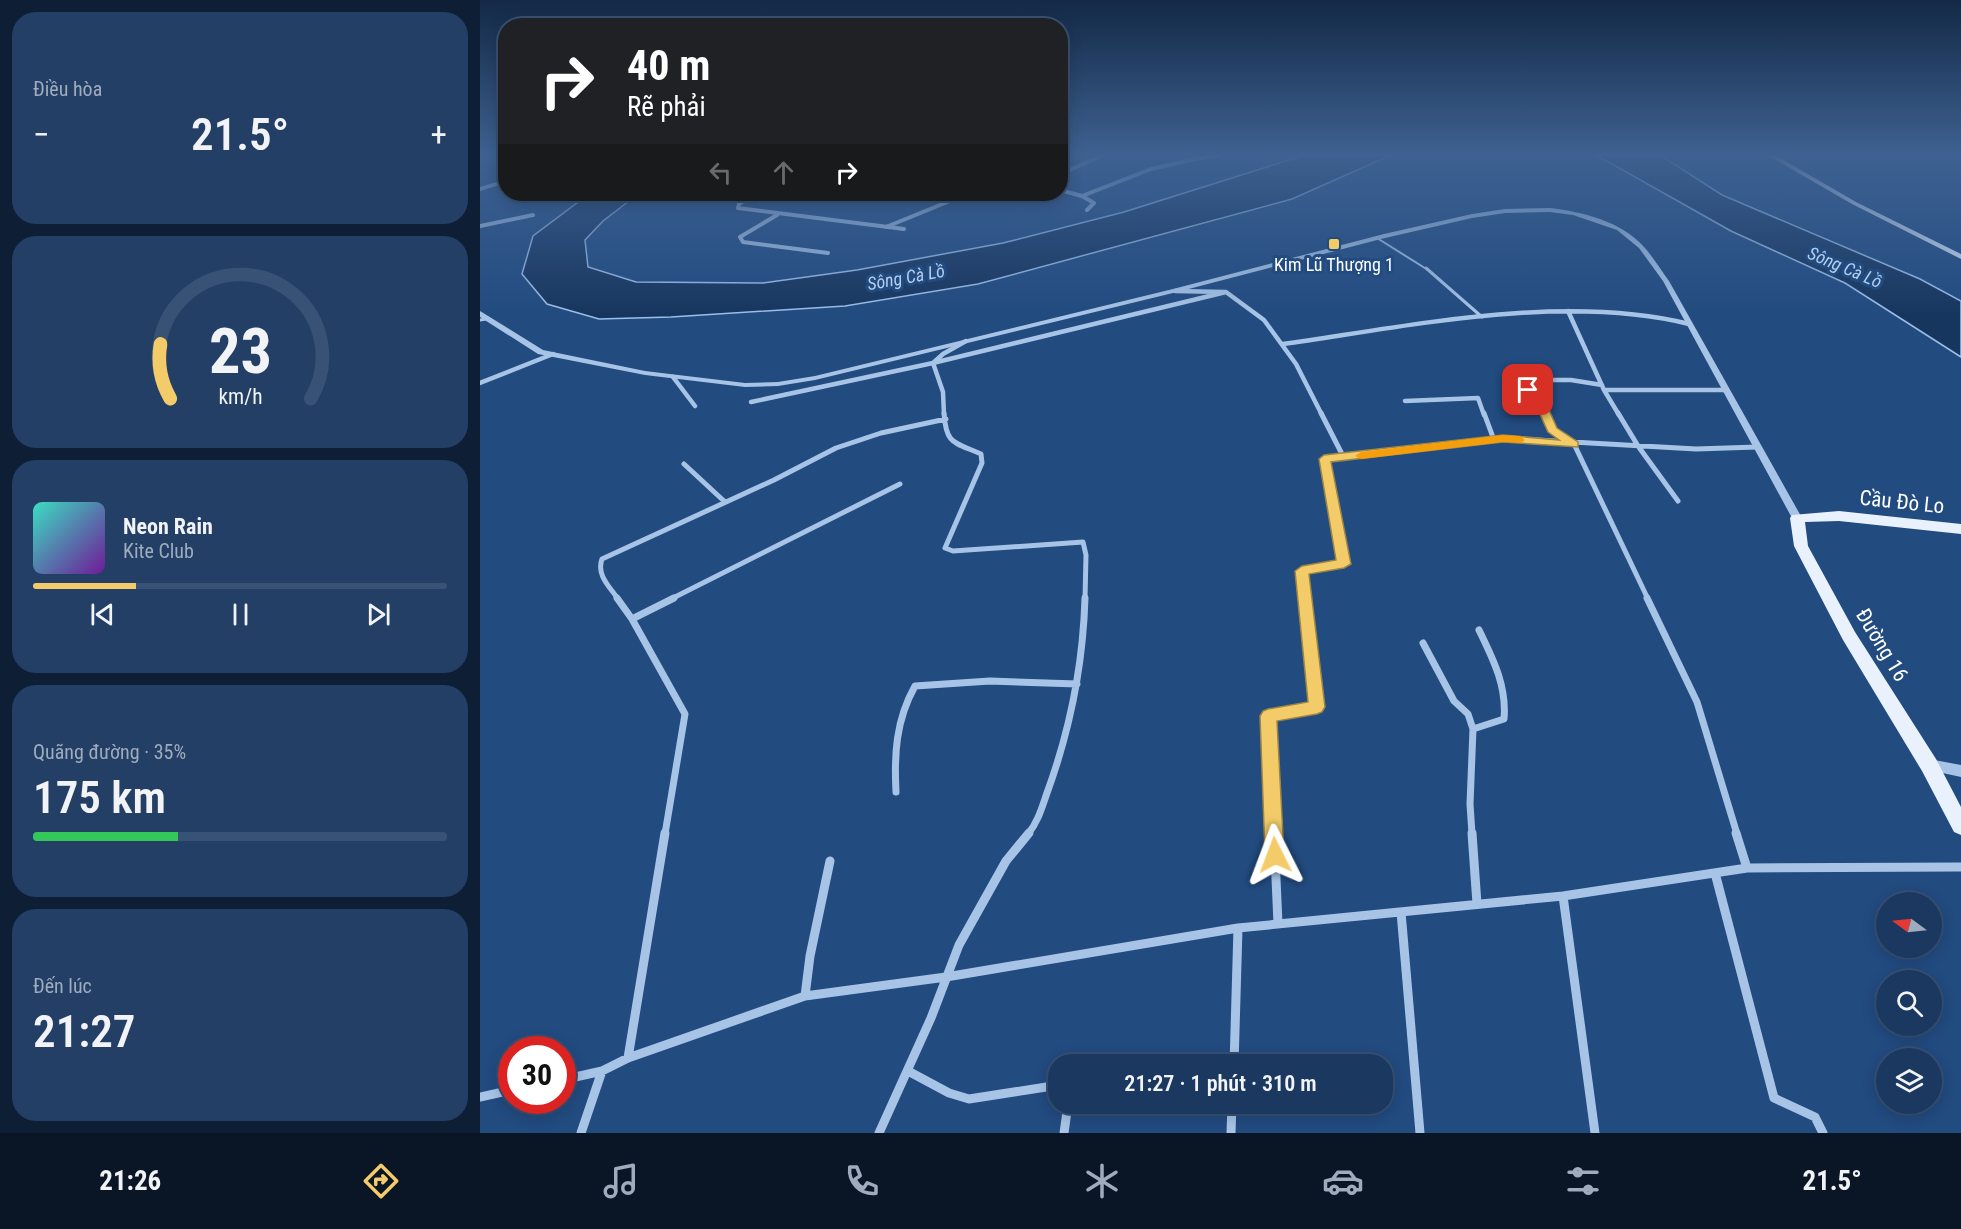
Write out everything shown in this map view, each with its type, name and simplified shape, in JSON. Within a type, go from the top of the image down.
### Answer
[{"type":"main road","points":[[1864,208],[1961,257]]},
{"type":"main road","name":"Cầu Đò Lo","points":[[1797,518],[1839,516],[1961,529]]},
{"type":"main road","name":"Đường 16","points":[[1797,518],[1801,546],[1849,636],[1929,765],[1961,826]]},
{"type":"street","points":[[738,208],[778,215],[904,229]]},
{"type":"street","points":[[885,227],[933,208]]},
{"type":"street","points":[[482,317],[542,352],[673,377],[745,385],[778,384],[815,378],[1175,291],[1377,238],[1472,216],[1505,211],[1550,210],[1574,213],[1619,229],[1631,237],[1666,281],[1797,518]]},
{"type":"street","points":[[480,226],[533,215]]},
{"type":"street","points":[[778,215],[740,237],[743,242],[828,253]]},
{"type":"street","points":[[1175,291],[1226,291],[1264,320],[1283,344],[1344,458]]},
{"type":"street","points":[[751,402],[933,363],[1226,291]]},
{"type":"street","points":[[1283,344],[1482,317],[1568,311],[1621,311],[1659,316],[1689,324]]},
{"type":"street","points":[[1568,311],[1603,387],[1638,446],[1678,501]]},
{"type":"street","points":[[933,363],[943,354],[969,339]]},
{"type":"street","points":[[480,383],[553,354]]},
{"type":"street","points":[[879,1133],[908,1071],[959,945],[1006,861],[1035,826],[1053,776],[1074,700],[1084,634],[1084,543],[953,551],[945,548],[982,463],[981,454],[949,439],[945,432],[943,392],[933,363]]},
{"type":"street","points":[[673,377],[695,406]]},
{"type":"street","points":[[1726,390],[1603,387],[1571,380],[1526,380],[1528,390],[1543,410],[1552,430],[1574,444],[1697,702],[1747,868]]},
{"type":"street","points":[[1405,401],[1478,398],[1494,440]]},
{"type":"street","points":[[628,1058],[685,714],[632,619],[600,574],[599,567],[602,559],[774,480],[836,448],[881,433],[946,419]]},
{"type":"street","points":[[1278,924],[1268,716],[1317,707],[1302,571],[1344,564],[1324,459],[1494,440],[1696,449],[1757,447]]},
{"type":"street","points":[[684,464],[725,502]]},
{"type":"street","points":[[632,619],[900,484]]},
{"type":"street","points":[[1473,729],[1504,719],[1507,704],[1503,688],[1479,630]]},
{"type":"street","points":[[1423,643],[1454,701],[1468,714],[1473,729],[1470,804],[1477,904]]},
{"type":"street","points":[[896,792],[897,731],[909,695],[915,686],[990,681],[1077,684]]},
{"type":"street","points":[[1929,765],[1961,771]]},
{"type":"street","points":[[805,996],[810,956],[831,861]]},
{"type":"street","points":[[576,1077],[602,1071],[628,1058],[805,996],[946,977],[1238,928],[1563,896],[1747,868],[1961,867]]},
{"type":"street","points":[[1715,873],[1774,1098],[1815,1118],[1822,1133]]},
{"type":"street","points":[[1563,896],[1594,1133]]},
{"type":"street","points":[[1401,912],[1420,1133]]},
{"type":"street","points":[[1234,1054],[1238,928]]},
{"type":"street","points":[[581,1133],[602,1071]]},
{"type":"street","points":[[908,1071],[949,1094],[969,1099],[1048,1087]]},
{"type":"street","points":[[480,1097],[498,1093]]},
{"type":"street","points":[[1064,1133],[1067,1114]]},
{"type":"street","points":[[1231,1133],[1232,1114]]},
{"type":"lane","points":[[1377,238],[1411,256],[1455,289],[1482,317]]},
{"type":"water","name":"Sông Cà Lồ","points":[[571,208],[620,208],[603,221],[585,240],[588,267],[636,282],[763,283],[857,270],[1003,243],[1137,208],[1259,208],[978,284],[845,306],[671,317],[599,319],[547,304],[522,274],[533,236]]},
{"type":"water","name":"Sông Cà Lồ","points":[[1690,208],[1752,208],[1920,279],[1961,301],[1961,357],[1845,283],[1731,231]]},
{"type":"slow traffic","points":[[1361,456],[1503,438],[1520,440]]},
{"type":"place","name":"Kim Lũ Thượng 1","points":[[1334,244]]},
{"type":"route","points":[[1275,855],[1268,716],[1317,707],[1302,571],[1344,564],[1324,459],[1503,438],[1574,444],[1552,430],[1543,410],[1528,390]]}]
